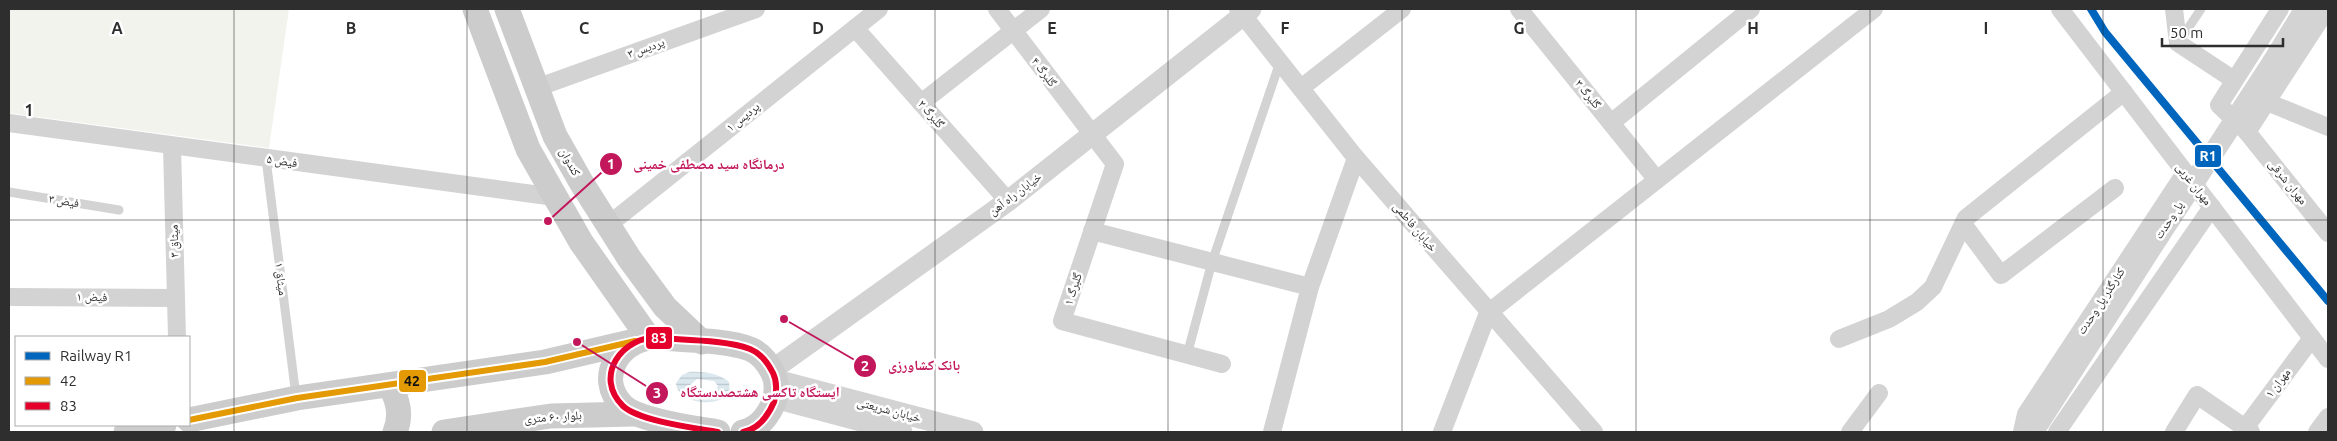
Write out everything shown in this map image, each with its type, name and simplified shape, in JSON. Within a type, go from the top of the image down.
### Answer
[{"type":"main road","points":[[475,9],[528,149],[554,197],[642,339]]},
{"type":"main road","name":"کندوان","points":[[507,9],[555,136],[607,226],[665,307],[702,342]]},
{"type":"main road","points":[[634,414],[623,406],[615,396],[612,384],[612,370],[616,358],[624,348],[642,339]]},
{"type":"main road","points":[[190,420],[297,398],[545,362],[642,339],[737,345],[751,349],[763,358],[774,383],[770,412],[760,424],[743,432]]},
{"type":"main road","points":[[390,385],[397,401],[400,416],[395,432]]},
{"type":"main road","name":"بلوار ۶۰ متری","points":[[444,432],[513,426],[551,416],[634,414],[661,426],[718,432]]},
{"type":"main road","points":[[126,432],[159,426]]},
{"type":"street","name":"پردیس ۳","points":[[536,88],[756,9]]},
{"type":"street","name":"پردیس ۱","points":[[607,226],[879,9]]},
{"type":"street","name":"گلبرگ ۴","points":[[997,9],[1091,135]]},
{"type":"street","points":[[921,103],[1041,9]]},
{"type":"street","points":[[1301,88],[1402,9]]},
{"type":"street","name":"گلبرگ ۳","points":[[1519,9],[1658,180]]},
{"type":"street","points":[[1611,123],[1751,9]]},
{"type":"street","points":[[1442,432],[1488,312],[1874,9]]},
{"type":"street","name":"مهران غربی","points":[[2060,9],[2328,359]]},
{"type":"street","points":[[2174,9],[2178,44],[2234,80],[2280,9]]},
{"type":"street","name":"پل وحدت","points":[[2033,432],[2305,9]]},
{"type":"street","points":[[2248,132],[2327,9]]},
{"type":"street","name":"خیابان فاطمی","points":[[1244,11],[1280,61],[1356,158],[1594,432]]},
{"type":"street","name":"خیابان راه آهن","points":[[774,383],[1008,201],[1244,11]]},
{"type":"street","name":"گلبرگ ۲","points":[[855,28],[1008,201]]},
{"type":"street","name":"مهران شرقی","points":[[2234,80],[2219,104],[2248,132],[2328,233]]},
{"type":"street","points":[[1839,339],[1889,319],[1917,302],[1933,287],[1966,218],[2124,92]]},
{"type":"street","points":[[2267,102],[2328,127]]},
{"type":"street","name":"فیض ۵","points":[[9,123],[554,197]]},
{"type":"street","name":"گلبرگ ۱","points":[[1091,135],[1115,164],[1062,321],[1222,364]]},
{"type":"street","name":"میثاق ۳","points":[[172,146],[177,336]]},
{"type":"street","points":[[1272,432],[1310,286],[1356,158]]},
{"type":"street","name":"کنارگذر پل وحدت","points":[[2022,432],[2026,414],[2186,173]]},
{"type":"street","points":[[1963,224],[2001,275],[2115,188]]},
{"type":"street","points":[[2057,432],[2212,207]]},
{"type":"street","points":[[1092,231],[1310,286]]},
{"type":"street","name":"فیض ۱","points":[[9,296],[175,298]]},
{"type":"street","name":"مهران ۱","points":[[2248,430],[2312,338]]},
{"type":"street","name":"خیابان شریعتی","points":[[774,383],[902,432]]},
{"type":"street","name":"خیابان شریعتی","points":[[774,383],[973,432]]},
{"type":"street","points":[[1850,432],[1879,393]]},
{"type":"street","points":[[2174,432],[2197,395],[2248,430]]},
{"type":"street","points":[[2317,432],[2328,417]]},
{"type":"lane","points":[[2178,44],[2201,9]]},
{"type":"lane","points":[[1187,354],[1212,262],[1280,61]]},
{"type":"lane","name":"میثاق ۱","points":[[266,159],[297,398]]},
{"type":"lane","name":"فیض ۳","points":[[9,192],[119,210]]},
{"type":"shaded area","points":[[9,9],[289,9],[269,148],[9,113]]},
{"type":"shaded area","points":[[689,372],[705,372],[715,375],[729,382],[730,392],[717,401],[700,402],[691,400],[683,396],[678,390],[676,383],[682,375]],"holes":[[[697,379],[714,381],[718,386],[715,393],[702,394],[692,392],[690,385]]]},
{"type":"rail line","name":"R1","points":[[2091,9],[2105,32],[2328,301]]},
{"type":"transit line","name":"83","points":[[718,432],[654,420],[641,416],[623,406],[614,395],[611,383],[611,371],[616,360],[623,351],[634,343],[646,339],[659,338],[718,342],[741,346],[754,351],[763,359],[773,373],[776,383],[776,395],[766,417],[758,425],[743,432]]},
{"type":"transit line","name":"42","points":[[190,420],[297,398],[545,362],[635,341]]},
{"type":"place","name":"درمانگاه سید مصطفی خمینی","points":[[548,221]]},
{"type":"place","name":"بانک کشاورزی","points":[[784,319]]},
{"type":"place","name":"ایستگاه تاکسی هشتصددستگاه","points":[[577,342]]}]
